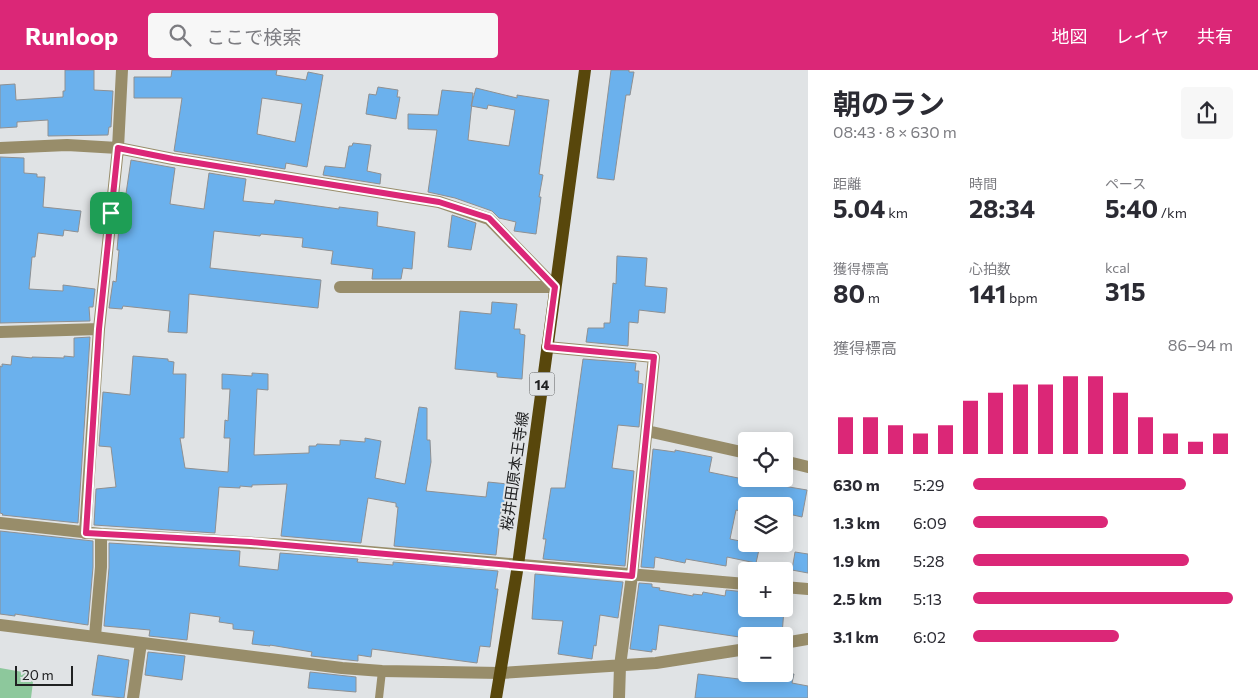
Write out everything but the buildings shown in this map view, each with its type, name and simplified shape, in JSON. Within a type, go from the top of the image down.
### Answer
[{"type":"main road","name":"桜井田原本王寺線","points":[[496,698],[518,565],[585,70]]},
{"type":"street","points":[[86,533],[99,329],[118,148],[122,70]]},
{"type":"street","points":[[0,148],[67,145],[118,148],[173,159],[439,202],[489,218],[555,287]]},
{"type":"street","points":[[340,286],[555,287]]},
{"type":"street","points":[[0,332],[99,329]]},
{"type":"street","points":[[547,347],[654,357],[632,576],[620,666],[619,698]]},
{"type":"street","points":[[647,431],[738,451]]},
{"type":"street","points":[[793,463],[808,467]]},
{"type":"street","points":[[0,523],[86,533],[251,542],[632,576],[738,583]]},
{"type":"street","points":[[95,636],[102,567],[101,534]]},
{"type":"street","points":[[793,588],[808,589]]},
{"type":"street","points":[[0,625],[342,668],[382,671],[501,673],[656,663],[738,650]]},
{"type":"street","points":[[793,642],[808,639]]},
{"type":"street","points":[[133,698],[141,643]]},
{"type":"lane","points":[[379,698],[382,671]]},
{"type":"green space","points":[[0,668],[34,674],[31,698],[0,698]]},
{"type":"route","points":[[118,148],[173,159],[439,202],[489,218],[555,287],[547,347],[654,357],[632,576],[251,542],[86,533],[99,329],[111,213],[118,148]]}]
